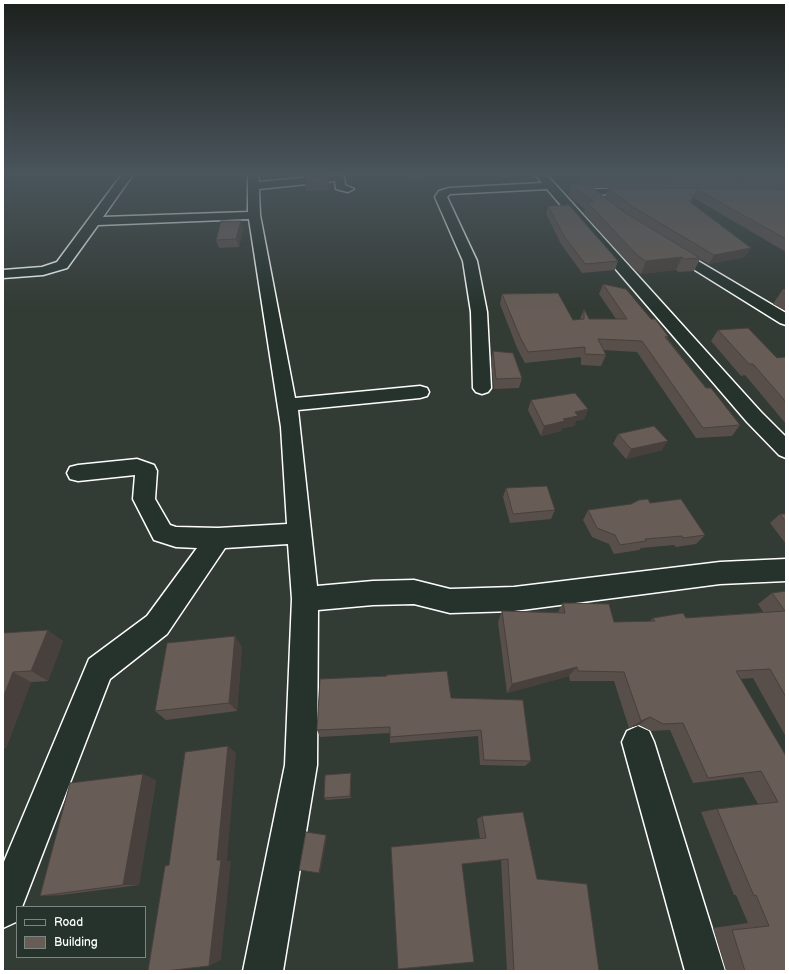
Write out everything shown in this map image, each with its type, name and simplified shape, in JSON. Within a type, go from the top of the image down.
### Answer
[{"type":"street","points":[[3,274],[43,271],[62,265],[98,218]]},
{"type":"street","points":[[96,221],[153,218]]},
{"type":"street","points":[[255,218],[291,427],[305,599],[301,765],[263,971]]},
{"type":"street","points":[[451,218],[470,261],[479,312],[482,388]]},
{"type":"street","points":[[577,218],[754,417],[786,450]]},
{"type":"street","points":[[657,240],[786,320]]},
{"type":"street","points":[[288,406],[420,392]]},
{"type":"street","points":[[78,473],[137,468],[146,471],[144,499],[162,532],[176,537],[218,538],[300,533]]},
{"type":"street","points":[[3,909],[99,669],[157,625],[218,538]]},
{"type":"street","points":[[305,599],[373,593],[414,592],[450,601],[514,599],[720,573],[786,570]]},
{"type":"street","points":[[638,742],[706,971]]},
{"type":"building","points":[[555,218],[581,218],[618,261],[585,264],[564,236]]},
{"type":"building","points":[[603,218],[635,218],[700,258],[684,259],[682,257],[646,261],[637,255]]},
{"type":"building","points":[[652,218],[712,218],[751,248],[714,255]]},
{"type":"building","points":[[749,218],[786,218],[786,239]]},
{"type":"building","points":[[221,221],[241,221],[236,239],[216,240]]},
{"type":"building","points":[[603,284],[626,289],[651,319],[655,319],[668,336],[665,337],[706,388],[711,388],[740,425],[703,428],[642,341],[598,339],[606,355],[585,354],[585,347],[528,352],[502,294],[558,293],[573,320],[584,319],[584,309],[589,319],[627,319]]},
{"type":"building","points":[[748,328],[777,358],[786,357],[786,402],[753,364],[749,364],[718,330]]},
{"type":"building","points":[[493,351],[513,353],[522,378],[496,379]]},
{"type":"building","points":[[575,393],[588,409],[575,412],[578,416],[563,419],[565,421],[544,426],[531,400]]},
{"type":"building","points":[[654,426],[668,441],[631,449],[618,434]]},
{"type":"building","points":[[547,486],[555,510],[513,514],[506,488]]},
{"type":"building","points":[[648,499],[650,503],[681,499],[705,535],[683,538],[682,536],[645,539],[646,541],[620,545],[615,535],[597,528],[588,510],[631,504],[639,500]]},
{"type":"building","points":[[780,514],[786,514],[786,522]]},
{"type":"building","points":[[786,591],[786,697],[770,669],[736,671],[786,756],[786,971],[745,971],[732,930],[769,926],[756,895],[754,896],[717,809],[778,802],[761,771],[708,778],[683,723],[663,724],[650,717],[641,721],[624,672],[578,671],[577,667],[512,684],[502,611],[565,613],[563,603],[609,604],[614,622],[655,621],[653,618],[683,613],[686,618],[785,611],[772,593]]},
{"type":"building","points":[[48,630],[31,671],[13,672],[3,698],[3,633]]},
{"type":"building","points":[[235,636],[229,703],[155,711],[167,643]]},
{"type":"building","points":[[447,671],[451,698],[523,700],[531,761],[484,760],[481,730],[390,737],[390,727],[317,730],[320,679],[387,676],[386,675]]},
{"type":"building","points":[[228,746],[217,860],[221,860],[209,966],[165,971],[148,971],[165,866],[169,865],[185,752]]},
{"type":"building","points":[[351,773],[350,796],[324,798],[325,775]]},
{"type":"building","points":[[143,774],[123,885],[40,896],[70,783]]},
{"type":"building","points":[[523,812],[537,879],[587,884],[599,971],[514,971],[508,859],[462,864],[474,962],[398,969],[391,847],[486,838],[482,816]]},
{"type":"building","points":[[306,832],[326,835],[319,873],[299,870]]}]
